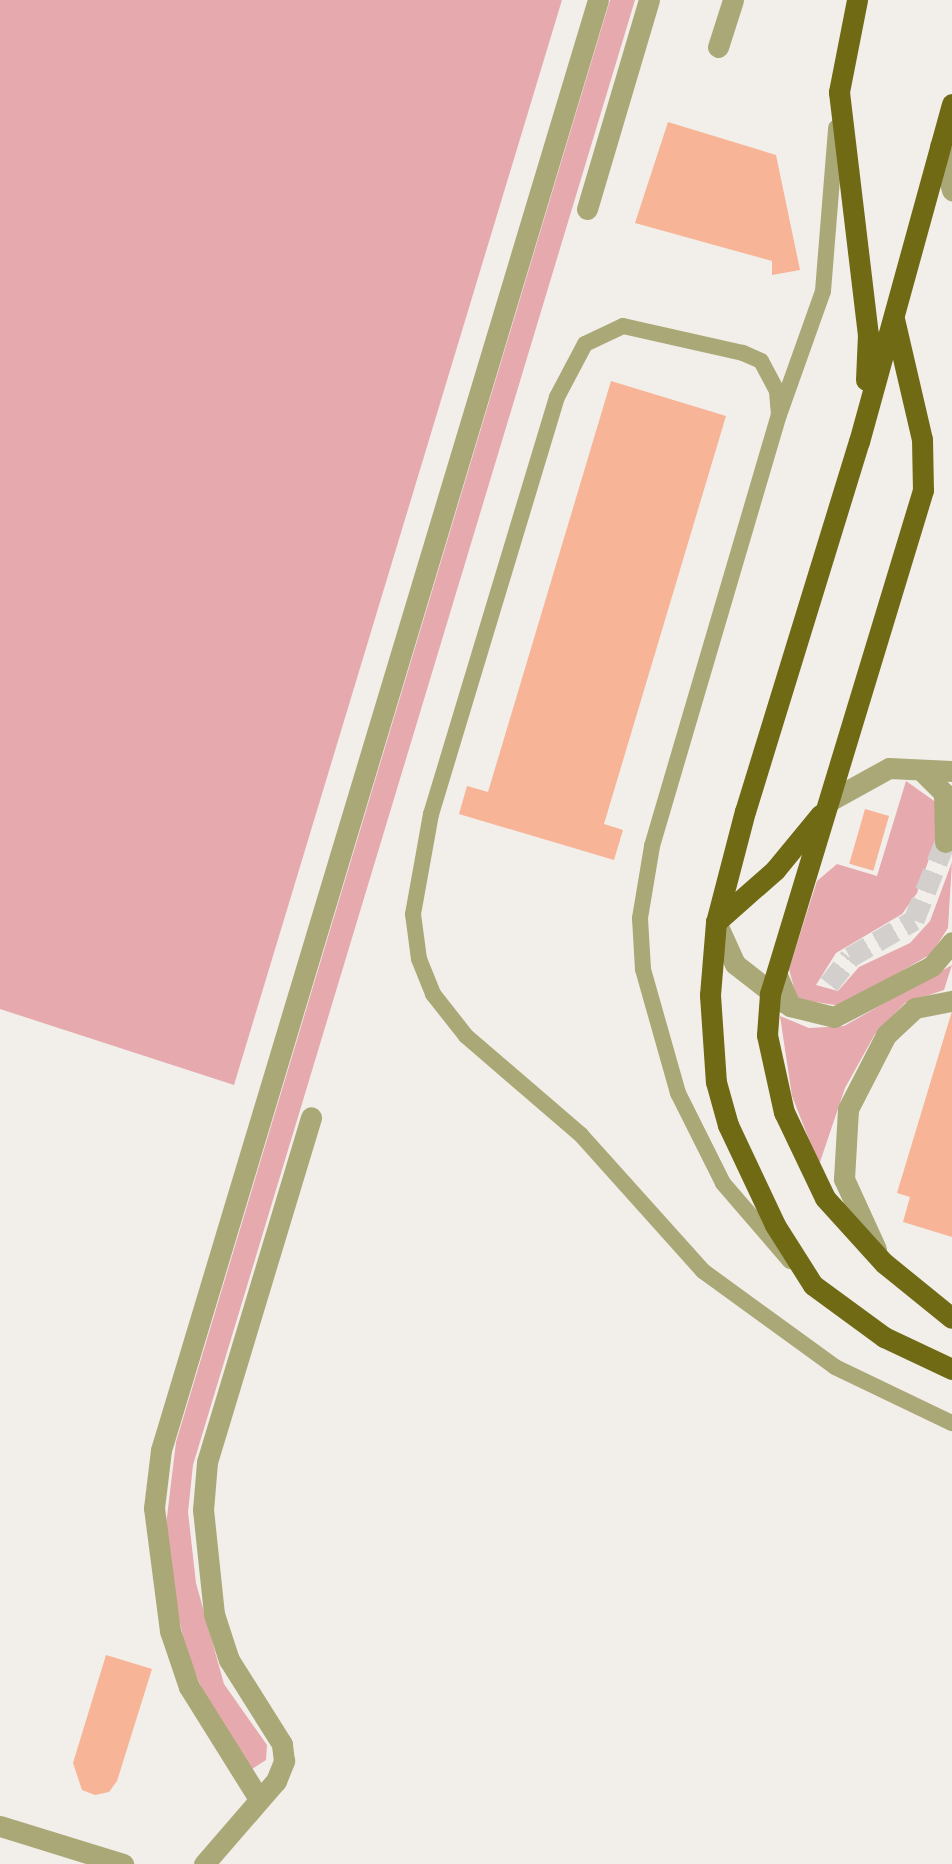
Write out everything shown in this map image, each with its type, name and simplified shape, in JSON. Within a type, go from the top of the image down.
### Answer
[{"type":"main road","points":[[857,0],[839,92],[868,334],[859,441]]},
{"type":"main road","points":[[952,104],[859,441],[716,922],[710,995],[725,1114],[775,1225],[813,1285],[884,1337],[952,1369]]},
{"type":"main road","points":[[893,317],[922,439],[923,490],[773,985],[772,1070],[804,1162],[845,1224],[884,1263],[952,1318]]},
{"type":"main road","points":[[716,922],[775,870],[831,800]]},
{"type":"street","points":[[259,1799],[189,1687],[170,1631],[154,1508],[161,1450],[598,0]]},
{"type":"street","points":[[587,209],[649,0]]},
{"type":"street","points":[[718,47],[733,0]]},
{"type":"street","points":[[940,145],[952,190]]},
{"type":"street","points":[[831,800],[877,771],[952,771]]},
{"type":"street","points":[[923,772],[944,793],[945,842],[952,831]]},
{"type":"street","points":[[716,922],[735,964],[773,985],[790,1006],[822,1018],[846,1013],[932,966],[952,942]]},
{"type":"street","points":[[884,1263],[844,1179],[848,1109],[886,1035],[915,1008],[952,1001]]},
{"type":"street","points":[[204,1864],[281,1772],[285,1750],[229,1660],[214,1614],[203,1510],[207,1462],[311,1117]]},
{"type":"street","points":[[0,1826],[123,1864]]},
{"type":"lane","points":[[813,1285],[754,1224],[700,1143],[652,1005],[640,918],[652,846],[779,415],[823,291],[839,92]]},
{"type":"lane","points":[[779,415],[770,373],[743,353],[623,326],[585,344],[572,361],[431,814],[413,914],[419,959],[433,994],[466,1036],[581,1135],[703,1271],[835,1367],[952,1423]]},
{"type":"shaded area","points":[[0,0],[562,0],[234,1085],[0,1009]]},
{"type":"shaded area","points":[[610,0],[635,0],[193,1465],[188,1512],[196,1583],[224,1684],[267,1745],[266,1760],[252,1769],[214,1718],[187,1653],[171,1585],[166,1525],[176,1442]]},
{"type":"shaded area","points":[[906,781],[937,803],[936,839],[917,893],[902,914],[836,953],[816,985],[838,991],[859,967],[910,943],[930,921],[952,862],[948,928],[931,954],[841,1006],[797,999],[789,969],[817,881],[837,864],[877,876]]},
{"type":"shaded area","points":[[952,965],[944,990],[905,1003],[875,1034],[845,1088],[819,1165],[792,1096],[780,1016],[809,1028],[844,1026]]},
{"type":"building","points":[[668,122],[776,155],[800,270],[772,275],[772,261],[635,223]]},
{"type":"building","points":[[611,381],[726,416],[604,824],[623,830],[614,860],[459,814],[467,786],[488,792]]},
{"type":"building","points":[[865,809],[889,816],[873,871],[849,864]]},
{"type":"building","points":[[952,1011],[952,1237],[903,1222],[910,1197],[897,1193]]},
{"type":"building","points":[[106,1655],[152,1669],[117,1781],[109,1792],[95,1795],[82,1790],[73,1763]]},
{"type":"tunnel","points":[[829,984],[850,957],[914,920],[945,842]]}]
